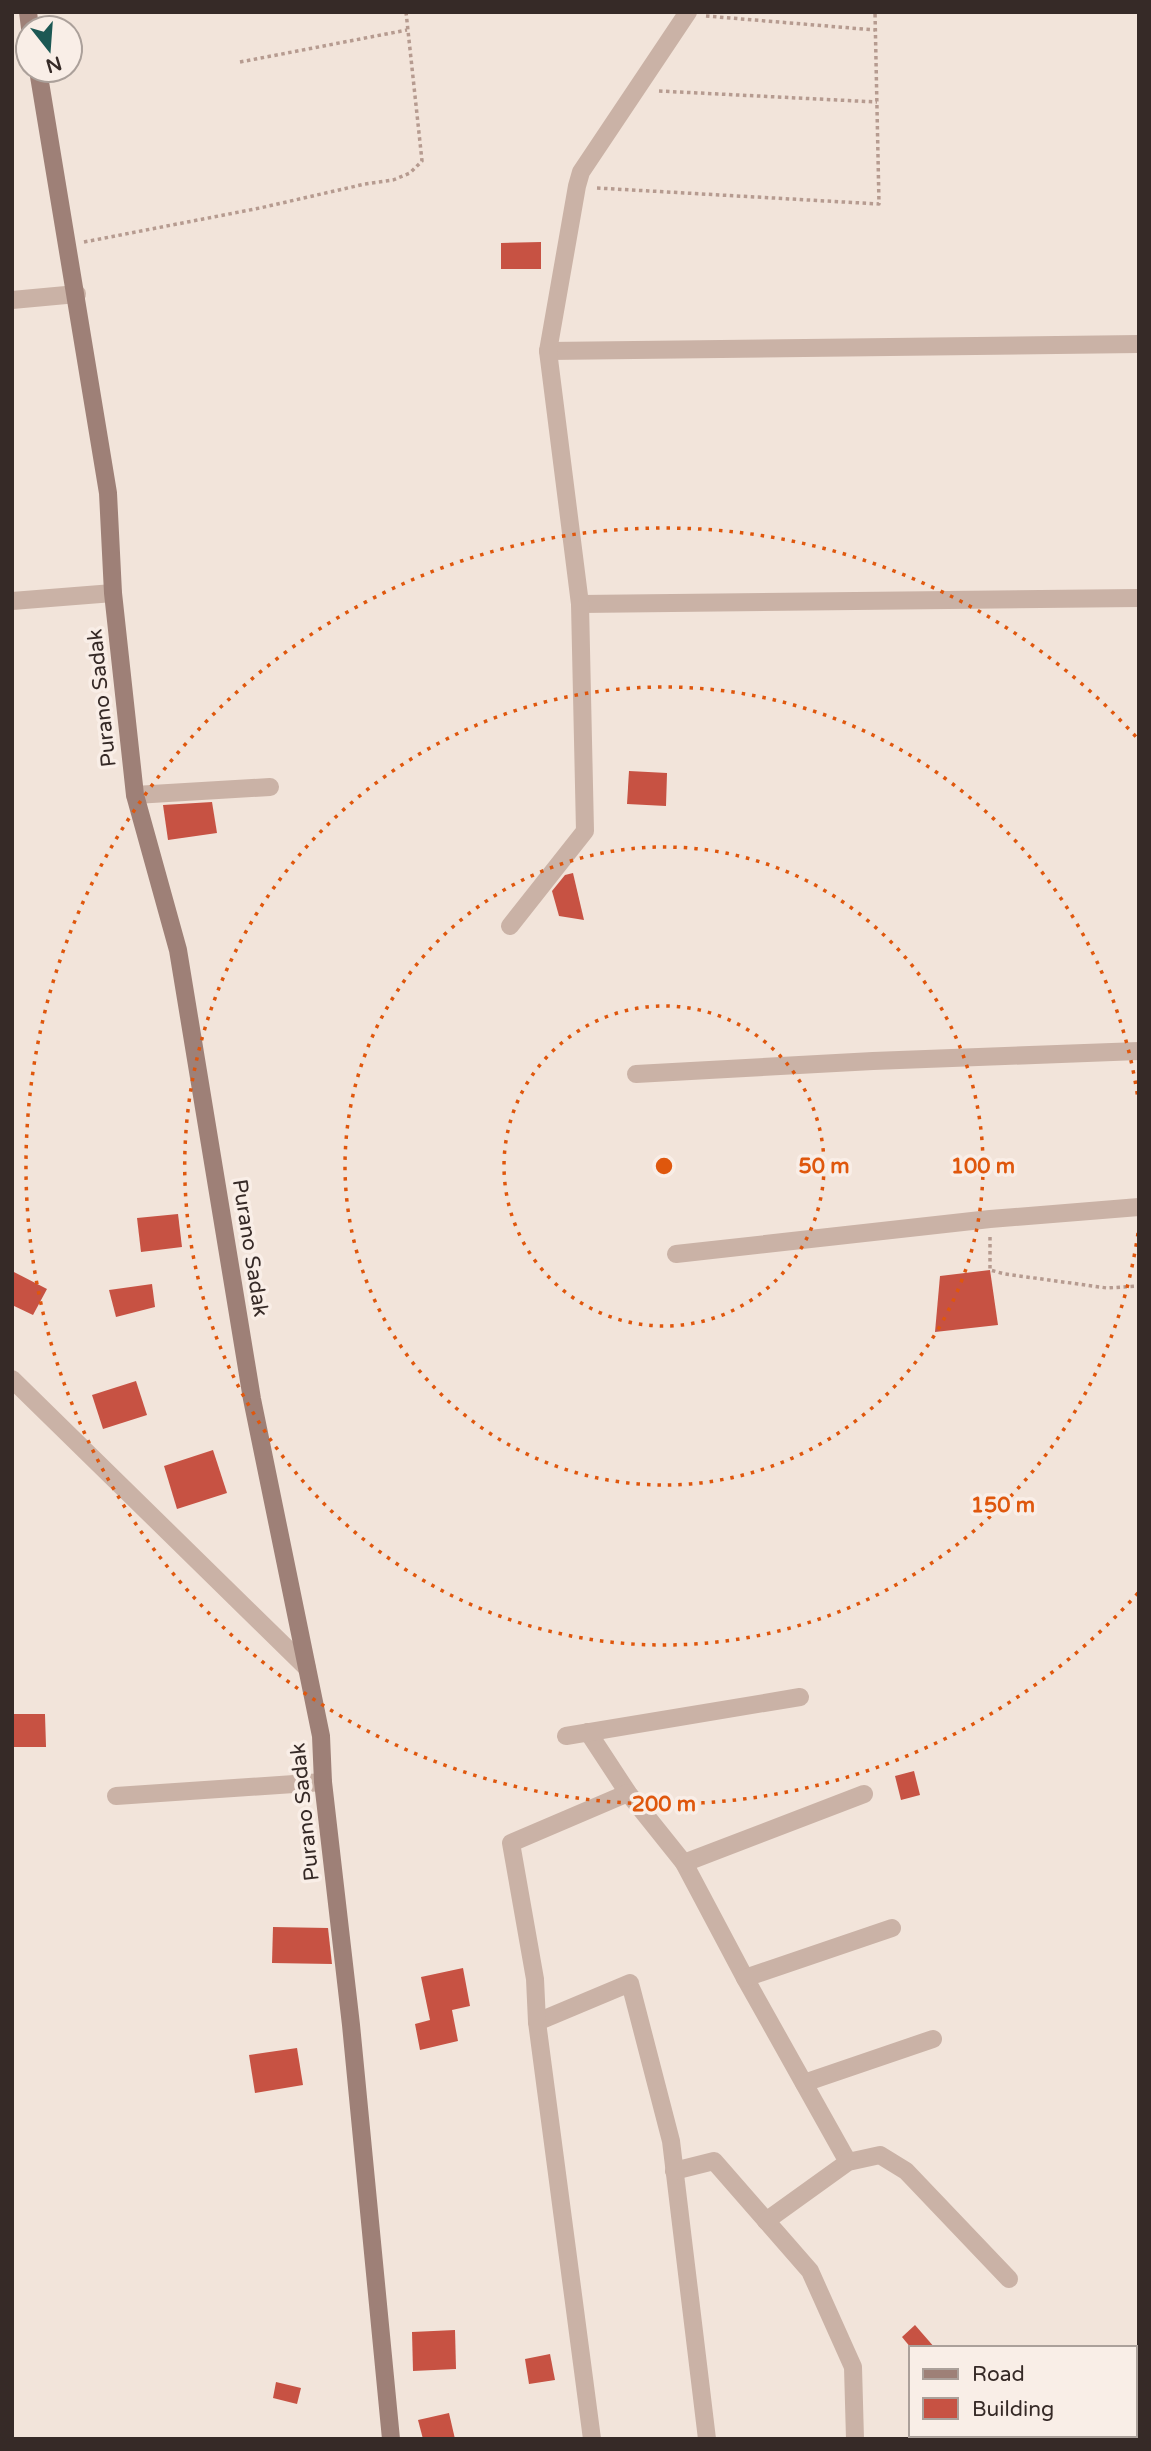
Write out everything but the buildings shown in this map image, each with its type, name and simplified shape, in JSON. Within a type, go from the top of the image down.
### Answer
[{"type":"main road","name":"Purano Sadak","points":[[40,84],[58,184],[65,246],[77,293],[108,493],[113,593],[135,795],[178,950],[252,1399],[321,1736],[323,1782],[351,2025],[391,2439]]},
{"type":"street","points":[[510,926],[585,831],[580,604],[548,351],[577,186],[581,172],[687,13]]},
{"type":"street","points":[[12,300],[77,293]]},
{"type":"street","points":[[548,351],[1139,344]]},
{"type":"street","points":[[12,601],[113,593]]},
{"type":"street","points":[[580,604],[1139,598]]},
{"type":"street","points":[[135,795],[270,787]]},
{"type":"street","points":[[636,1074],[873,1061],[1139,1051]]},
{"type":"street","points":[[676,1254],[990,1219],[1139,1207]]},
{"type":"street","points":[[13,1385],[307,1668]]},
{"type":"street","points":[[566,1737],[800,1697]]},
{"type":"street","points":[[587,1732],[628,1793],[684,1863],[848,2162]]},
{"type":"street","points":[[116,1796],[323,1782]]},
{"type":"street","points":[[592,2439],[537,2022],[535,1979],[511,1843],[628,1793]]},
{"type":"street","points":[[684,1863],[864,1794]]},
{"type":"street","points":[[745,1978],[892,1928]]},
{"type":"street","points":[[537,2022],[631,1983],[671,2141],[707,2439]]},
{"type":"street","points":[[804,2083],[933,2039]]},
{"type":"street","points":[[766,2221],[848,2162],[880,2155],[906,2171],[1009,2279]]},
{"type":"street","points":[[674,2171],[714,2161],[810,2271],[853,2367],[855,2439]]},
{"type":"path","points":[[65,246],[393,180],[410,173],[422,161],[406,12]]},
{"type":"path","points":[[577,186],[880,204],[874,12]]},
{"type":"path","points":[[687,13],[875,30]]},
{"type":"path","points":[[240,62],[407,30]]},
{"type":"path","points":[[636,90],[877,103]]},
{"type":"path","points":[[990,1219],[990,1270],[1107,1288],[1139,1286]]}]
